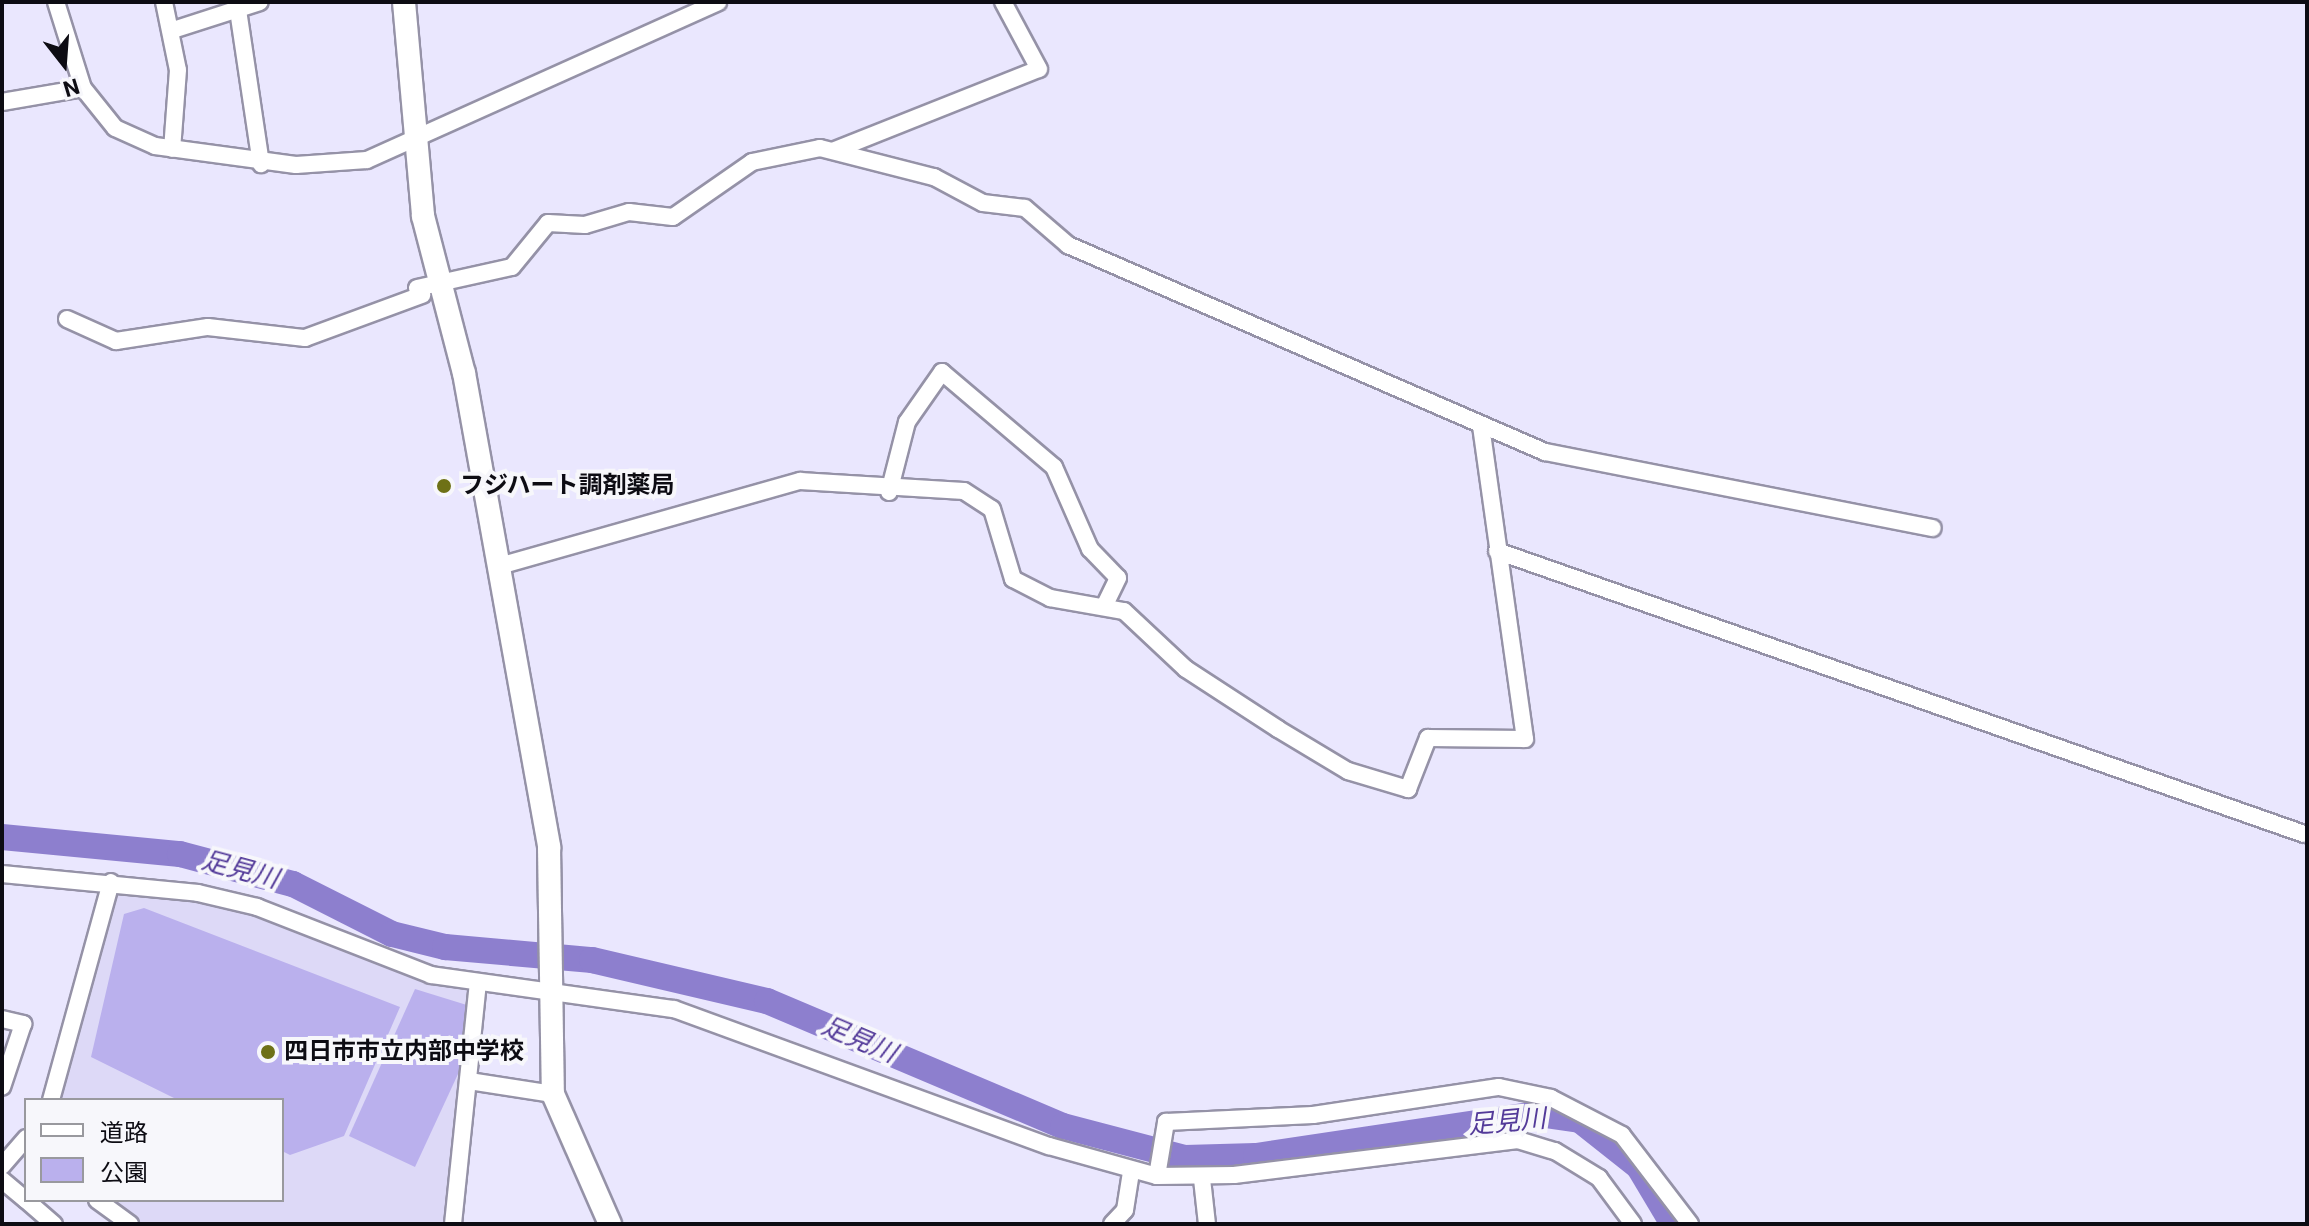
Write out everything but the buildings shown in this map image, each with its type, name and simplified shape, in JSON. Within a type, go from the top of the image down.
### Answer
[{"type":"street","points":[[56,2],[83,88],[115,128],[172,149],[261,164],[354,162],[412,140],[718,2]]},
{"type":"street","points":[[164,2],[173,30],[172,149]]},
{"type":"street","points":[[173,30],[260,2]]},
{"type":"street","points":[[404,2],[412,140],[499,566],[549,847],[554,940],[553,1094],[610,1224]]},
{"type":"street","points":[[833,151],[1039,69],[1003,2]]},
{"type":"street","points":[[238,10],[261,164]]},
{"type":"street","points":[[2,102],[83,88]]},
{"type":"street","points":[[67,319],[116,341],[208,327],[305,338],[419,292],[439,279],[512,267],[548,223],[581,226],[629,212],[668,218],[752,162],[795,149],[833,151],[934,177],[983,203],[1025,208],[1068,245],[1545,452],[1933,528]]},
{"type":"street","points":[[889,492],[907,422],[942,372],[1059,474],[1090,549],[1118,578],[1105,605]]},
{"type":"street","points":[[499,566],[800,481],[889,492],[983,498],[1013,579],[1050,598],[1105,605],[1124,611],[1186,669],[1278,729],[1348,771],[1408,789],[1428,738],[1525,739],[1481,425]]},
{"type":"street","points":[[1497,551],[2304,834]]},
{"type":"street","points":[[2,874],[111,882],[257,907],[360,951],[478,984],[554,994],[610,995],[674,1009],[1131,1171],[1202,1179],[1518,1140],[1555,1151],[1599,1178],[1633,1224]]},
{"type":"street","points":[[52,1098],[111,882]]},
{"type":"street","points":[[453,1224],[478,984]]},
{"type":"street","points":[[2,1019],[23,1024],[2,1087]]},
{"type":"street","points":[[469,1081],[553,1094]]},
{"type":"street","points":[[1158,1174],[1165,1126],[1313,1115],[1499,1087],[1551,1098],[1622,1135],[1690,1224]]},
{"type":"street","points":[[2,1166],[24,1140]]},
{"type":"street","points":[[1112,1224],[1125,1210],[1131,1171]]},
{"type":"street","points":[[1202,1179],[1207,1224]]},
{"type":"street","points":[[2,1180],[24,1198]]},
{"type":"street","points":[[28,1202],[54,1224]]},
{"type":"street","points":[[100,1202],[130,1224]]},
{"type":"shaded area","name":"四日市市立内部中学校","points":[[113,890],[159,892],[289,923],[358,956],[470,991],[447,1224],[140,1224],[112,1202],[284,1202],[284,1098],[57,1098]]},
{"type":"green space","points":[[144,908],[400,1007],[344,1136],[290,1155],[284,1152],[284,1098],[174,1098],[91,1057],[124,914]]},
{"type":"green space","points":[[415,989],[470,1006],[464,1061],[415,1167],[349,1136]]},
{"type":"waterway","name":"足見川","points":[[2,837],[180,854],[293,884],[392,934],[445,947],[592,960],[767,1001],[1063,1126],[1185,1158],[1256,1156],[1538,1114],[1580,1120],[1639,1167],[1673,1224]]},
{"type":"place","name":"フジハート調剤薬局","points":[[444,486]]},
{"type":"place","name":"四日市市立内部中学校","points":[[268,1052]]}]
